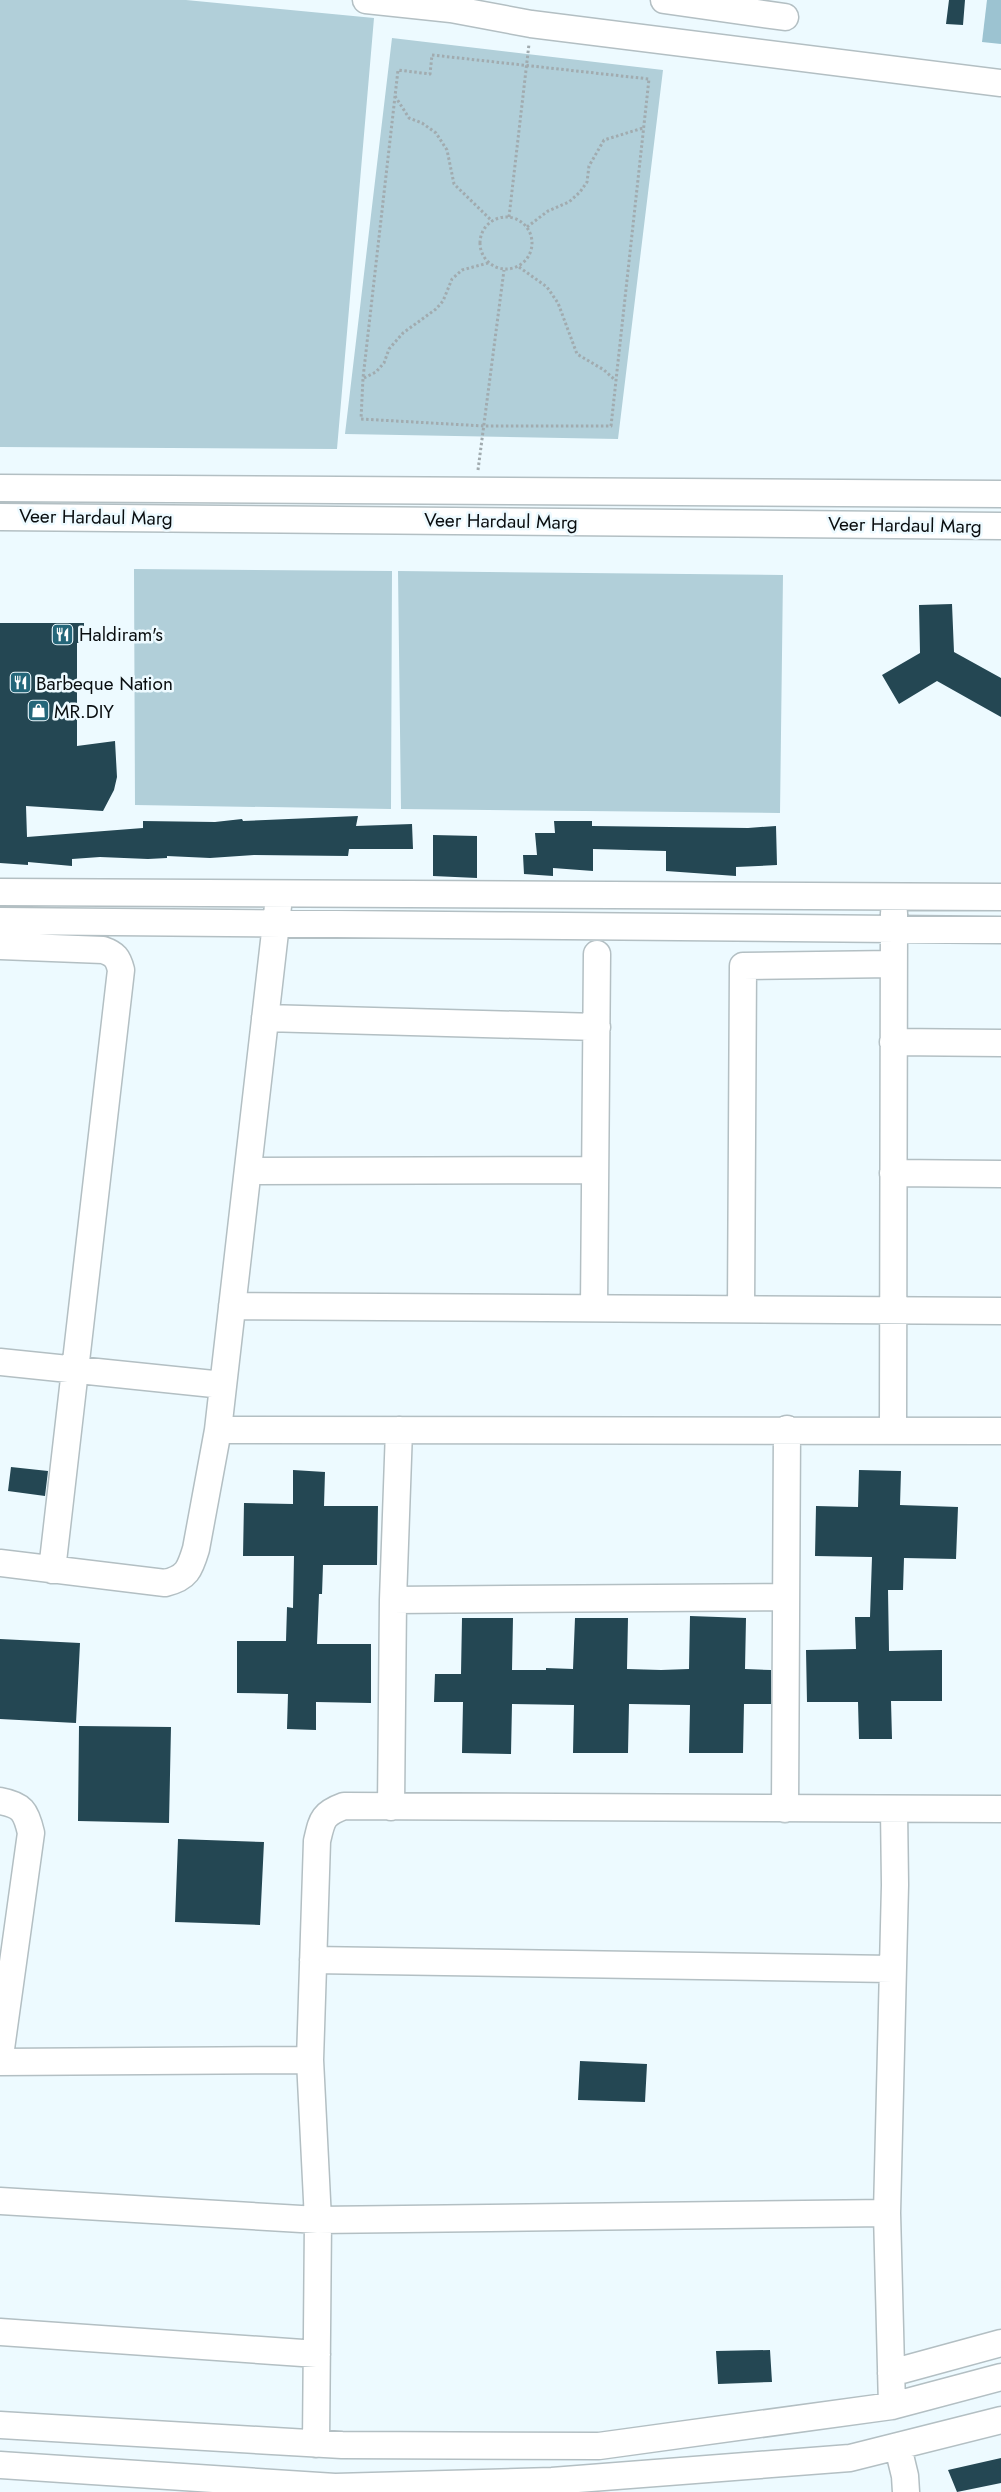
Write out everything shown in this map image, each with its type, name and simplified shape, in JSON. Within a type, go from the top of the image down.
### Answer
[{"type":"street","points":[[366,0],[452,5],[531,24],[1001,83]]},
{"type":"street","points":[[664,0],[786,9],[780,55]]},
{"type":"street","name":"Veer Hardaul Marg","points":[[0,488],[1001,494]]},
{"type":"street","name":"Veer Hardaul Marg","points":[[0,516],[1001,526]]},
{"type":"street","points":[[0,892],[1001,896]]},
{"type":"street","points":[[0,1563],[165,1583],[180,1580],[190,1567],[196,1549],[218,1430],[277,924],[279,893]]},
{"type":"street","points":[[893,1429],[894,896]]},
{"type":"street","points":[[0,921],[1001,930]]},
{"type":"street","points":[[0,946],[103,950],[112,953],[118,959],[121,970],[52,1570]]},
{"type":"street","points":[[594,1308],[597,954]]},
{"type":"street","points":[[740,1309],[743,966],[893,964]]},
{"type":"street","points":[[265,1018],[597,1027]]},
{"type":"street","points":[[893,1042],[1001,1043]]},
{"type":"street","points":[[248,1171],[595,1170]]},
{"type":"street","points":[[893,1173],[1001,1174]]},
{"type":"street","points":[[232,1306],[1001,1310]]},
{"type":"street","points":[[0,1362],[223,1385]]},
{"type":"street","points":[[785,1808],[787,1429]]},
{"type":"street","points":[[218,1430],[893,1429],[1001,1431]]},
{"type":"street","points":[[391,1807],[393,1600],[399,1430]]},
{"type":"street","points":[[393,1600],[786,1597]]},
{"type":"street","points":[[0,1801],[20,1807],[28,1816],[31,1833],[0,2056]]},
{"type":"street","points":[[316,2444],[318,2220],[310,2060],[317,1841],[322,1820],[333,1810],[344,1806],[1001,1809]]},
{"type":"street","points":[[892,2406],[887,2212],[894,1809]]},
{"type":"street","points":[[313,1960],[892,1969]]},
{"type":"street","points":[[0,2062],[310,2060]]},
{"type":"street","points":[[0,2201],[318,2220],[887,2212]]},
{"type":"street","points":[[0,2332],[317,2354]]},
{"type":"street","points":[[891,2373],[1001,2343]]},
{"type":"street","points":[[0,2425],[316,2444],[599,2446],[892,2406],[1001,2377]]},
{"type":"street","points":[[0,2465],[335,2487],[552,2481],[850,2458],[1001,2420]]},
{"type":"street","points":[[898,2447],[908,2492]]},
{"type":"path","points":[[509,217],[531,24]]},
{"type":"path","points":[[432,55],[526,65],[649,79],[611,426],[484,426],[361,419],[363,378],[398,70],[430,74],[432,55]]},
{"type":"path","points":[[395,96],[409,118],[422,123],[436,133],[447,150],[454,184],[492,221]]},
{"type":"path","points":[[527,227],[548,211],[569,202],[580,192],[587,182],[593,159],[604,140],[643,128]]},
{"type":"path","points":[[509,217],[519,220],[527,227],[532,237],[532,249],[528,259],[519,267],[504,270],[488,263],[481,253],[479,241],[483,230],[492,221],[509,217]]},
{"type":"path","points":[[363,378],[376,372],[384,363],[389,348],[402,333],[436,309],[443,301],[452,279],[462,270],[488,263]]},
{"type":"path","points":[[519,267],[547,287],[558,303],[577,354],[604,370],[615,380]]},
{"type":"path","points":[[476,490],[504,270]]},
{"type":"shaded area","points":[[0,0],[186,0],[374,18],[337,449],[0,447]]},
{"type":"shaded area","points":[[987,0],[1001,0],[1001,44],[982,42]]},
{"type":"shaded area","points":[[392,38],[663,70],[618,439],[345,434]]},
{"type":"shaded area","points":[[134,569],[392,571],[391,809],[135,805]]},
{"type":"shaded area","points":[[398,571],[783,575],[780,813],[401,809]]},
{"type":"building","points":[[949,0],[965,0],[963,25],[946,24]]},
{"type":"building","points":[[952,604],[954,652],[1001,678],[1001,717],[937,681],[899,704],[882,675],[920,653],[919,605]]},
{"type":"building","points":[[0,623],[84,623],[84,643],[77,643],[77,746],[115,741],[117,777],[114,790],[103,811],[26,806],[27,837],[143,828],[143,821],[215,822],[242,819],[243,821],[358,816],[356,826],[412,824],[413,849],[349,849],[348,856],[254,855],[210,858],[167,856],[167,858],[148,859],[100,857],[72,859],[72,866],[28,862],[28,865],[0,863]]},
{"type":"building","points":[[554,821],[592,821],[592,826],[748,828],[776,826],[777,865],[736,867],[736,876],[666,871],[666,851],[593,849],[593,871],[553,868],[553,876],[524,874],[523,855],[537,855],[535,833],[555,833]]},
{"type":"building","points":[[433,835],[477,836],[477,878],[433,876]]},
{"type":"building","points":[[11,1467],[48,1471],[45,1496],[8,1491]]},
{"type":"building","points":[[293,1470],[325,1472],[324,1506],[378,1506],[377,1565],[323,1565],[322,1594],[319,1594],[317,1644],[371,1644],[371,1703],[316,1702],[316,1730],[287,1729],[288,1694],[237,1693],[237,1641],[286,1641],[287,1607],[293,1608],[294,1556],[243,1556],[244,1503],[293,1504]]},
{"type":"building","points":[[859,1470],[901,1471],[900,1505],[958,1507],[956,1559],[904,1558],[903,1590],[888,1590],[889,1651],[942,1650],[942,1701],[891,1701],[892,1739],[859,1739],[858,1702],[807,1702],[806,1650],[856,1649],[855,1617],[870,1617],[872,1557],[815,1556],[816,1506],[858,1507]]},
{"type":"building","points":[[690,1616],[746,1618],[745,1669],[771,1670],[771,1704],[744,1704],[743,1753],[689,1753],[690,1705],[629,1704],[628,1753],[573,1753],[574,1705],[512,1704],[511,1754],[462,1753],[463,1702],[434,1702],[435,1674],[461,1674],[462,1618],[513,1618],[512,1670],[546,1670],[546,1668],[573,1669],[575,1618],[628,1618],[627,1669],[661,1670],[689,1669]]},
{"type":"building","points":[[0,1639],[80,1643],[76,1723],[0,1719]]},
{"type":"building","points":[[79,1726],[171,1727],[169,1823],[78,1821]]},
{"type":"building","points":[[178,1839],[264,1842],[260,1925],[175,1922]]},
{"type":"building","points":[[580,2061],[647,2064],[645,2102],[578,2100]]},
{"type":"building","points":[[770,2350],[772,2382],[718,2384],[716,2351]]},
{"type":"building","points":[[1001,2458],[1001,2483],[957,2492],[948,2470]]},
{"type":"place","name":"Haldiram's","points":[[63,634]]},
{"type":"place","name":"Barbeque Nation","points":[[20,683]]},
{"type":"place","name":"MR.DIY","points":[[38,711]]}]
